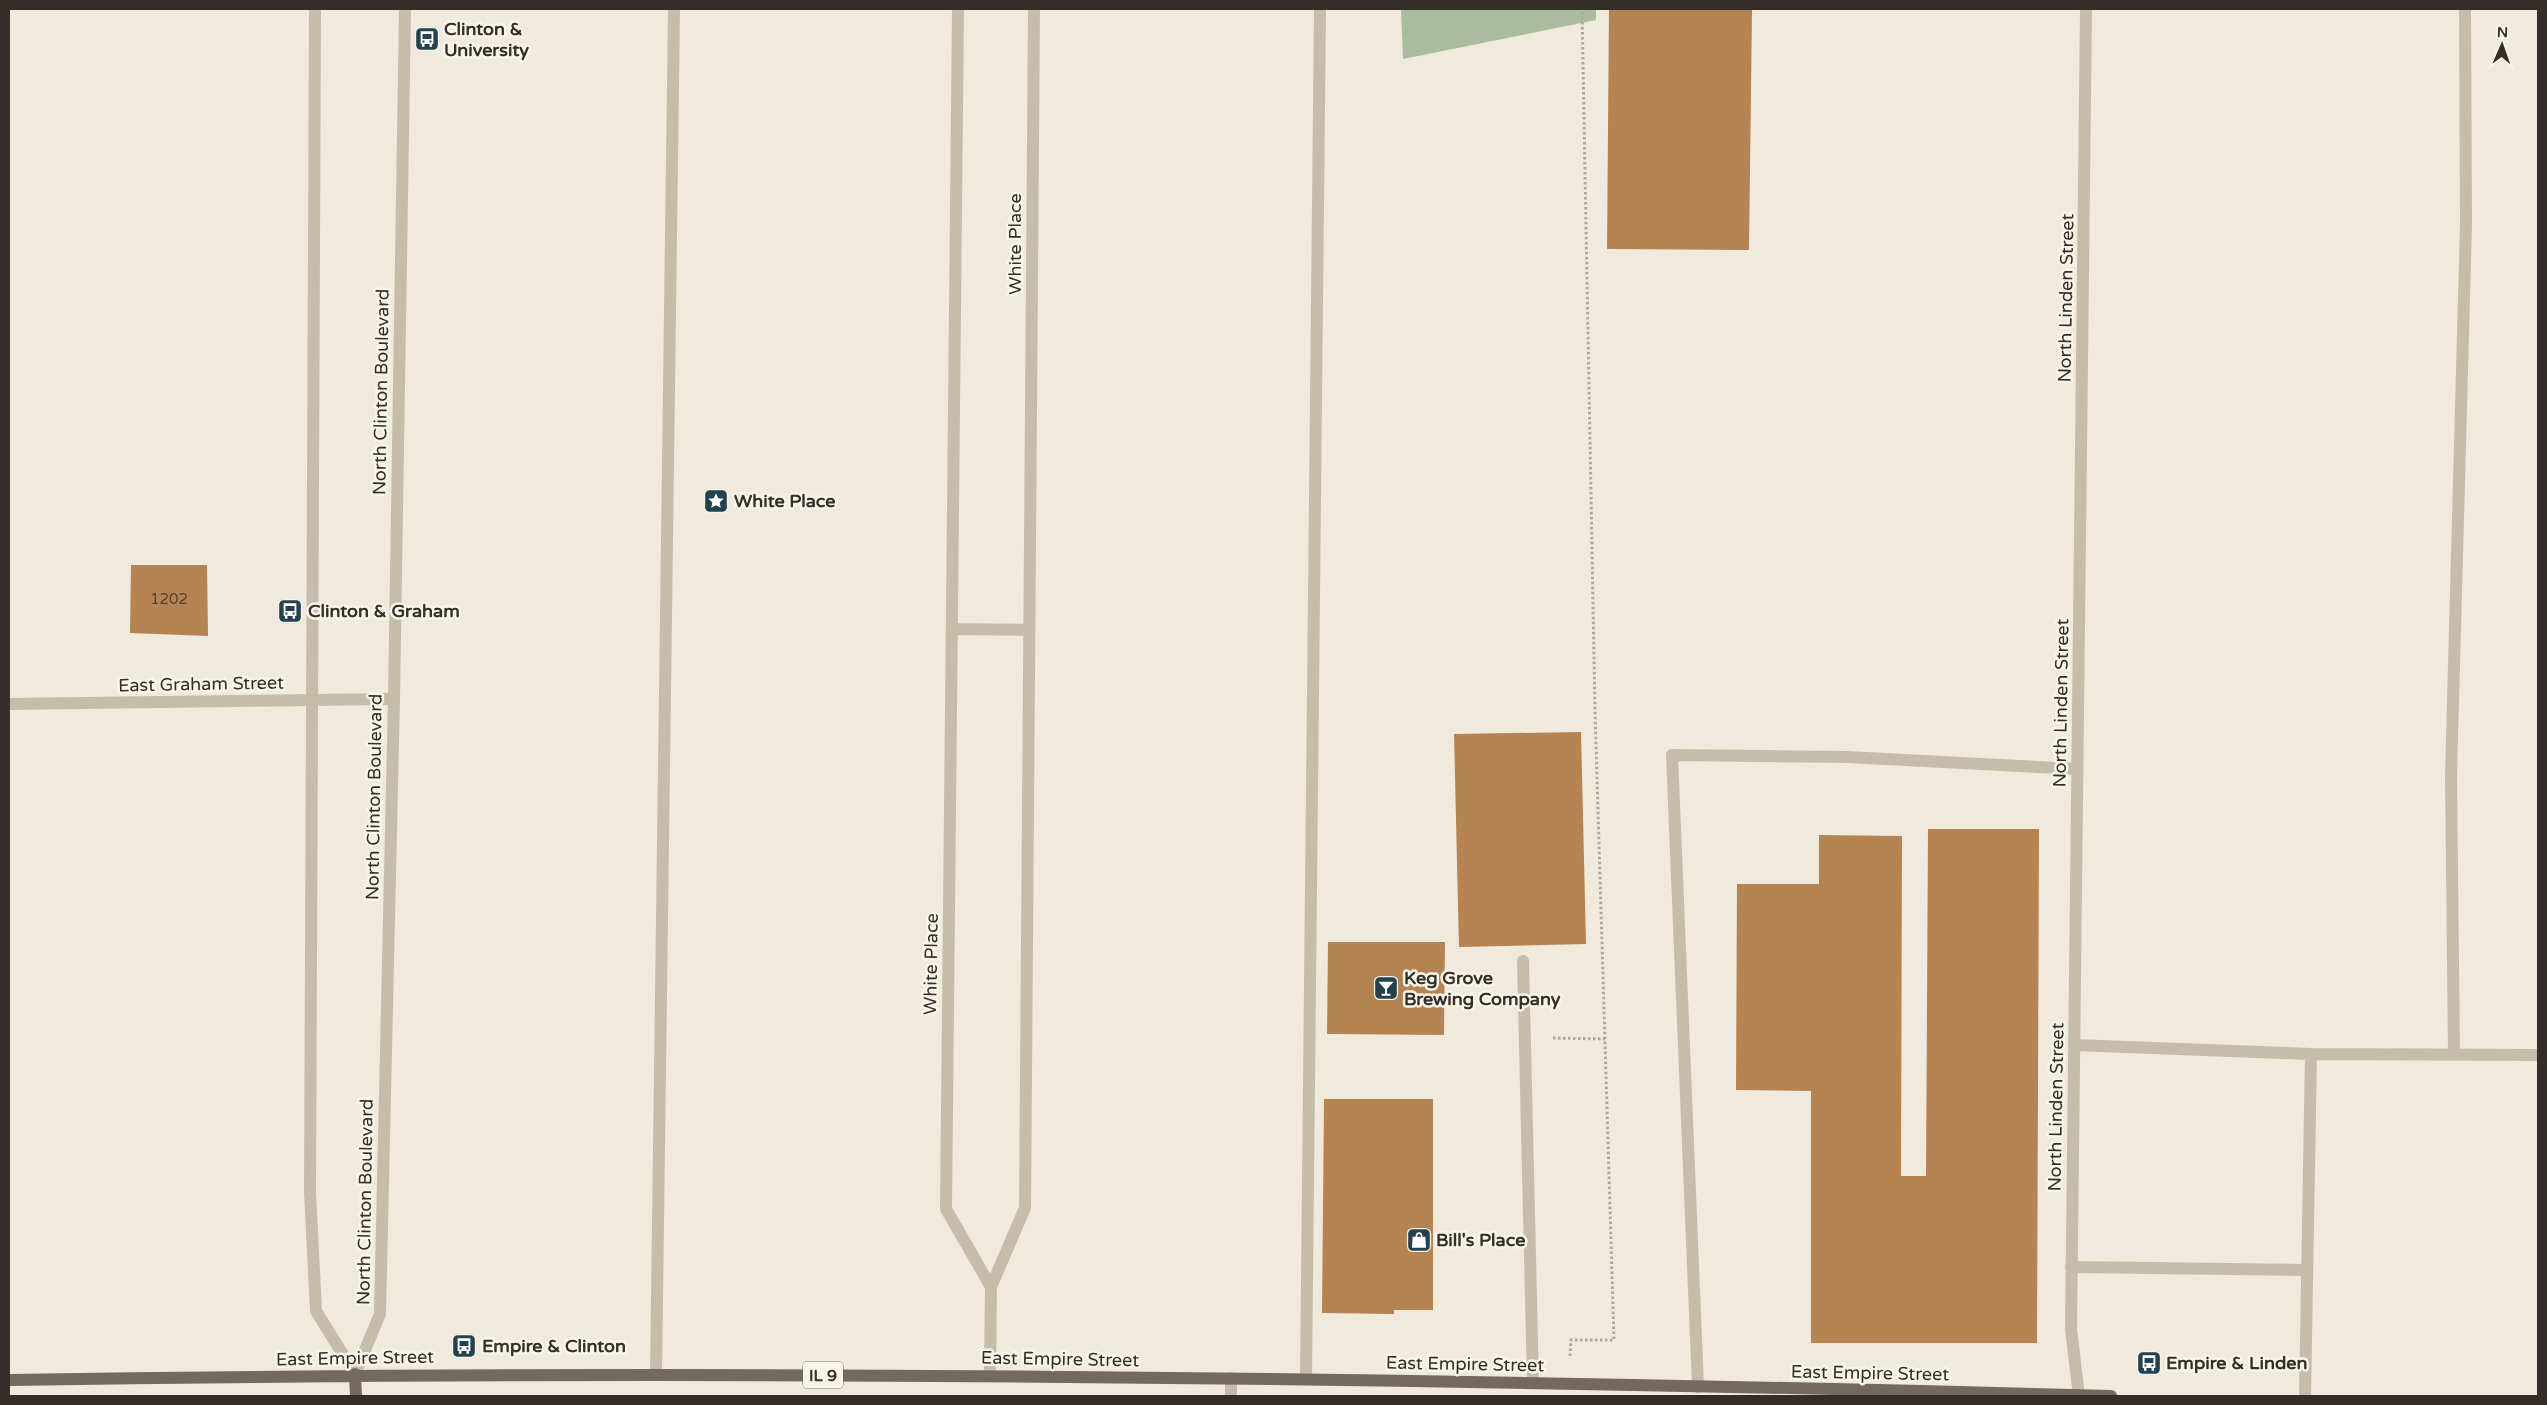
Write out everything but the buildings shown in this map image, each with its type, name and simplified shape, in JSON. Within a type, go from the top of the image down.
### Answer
[{"type":"main road","name":"East Empire Street","points":[[9,1380],[355,1374],[1306,1378],[2111,1396]]},
{"type":"main road","points":[[355,1374],[356,1396]]},
{"type":"street","points":[[315,9],[310,700],[310,1192],[316,1311],[355,1374]]},
{"type":"street","name":"North Clinton Boulevard","points":[[355,1374],[380,1314],[394,699],[405,9]]},
{"type":"street","points":[[656,1374],[674,9]]},
{"type":"street","name":"White Place","points":[[958,9],[946,1209],[991,1287]]},
{"type":"street","name":"White Place","points":[[990,1376],[991,1287],[1025,1208],[1034,9]]},
{"type":"street","points":[[1306,1378],[1320,9]]},
{"type":"street","name":"North Linden Street","points":[[2079,1396],[2071,1329],[2071,1266],[2086,9]]},
{"type":"street","points":[[2454,1053],[2451,776],[2466,224],[2465,9]]},
{"type":"street","points":[[952,629],[1029,630]]},
{"type":"street","name":"East Graham Street","points":[[9,704],[394,699]]},
{"type":"street","points":[[1698,1387],[1672,755],[1847,757],[2078,769]]},
{"type":"street","points":[[1523,961],[1533,1383]]},
{"type":"street","points":[[2074,1045],[2310,1054],[2454,1053],[2538,1055]]},
{"type":"street","points":[[2305,1396],[2310,1054]]},
{"type":"street","points":[[2071,1266],[2307,1270]]},
{"type":"street","points":[[1231,1378],[1231,1396]]},
{"type":"path","points":[[1569,1384],[1571,1340],[1614,1340],[1594,711],[1582,9]]},
{"type":"path","points":[[1525,1038],[1605,1039]]},
{"type":"green space","points":[[1401,9],[1596,9],[1596,20],[1403,59]]},
{"type":"place","name":"Clinton & University","points":[[427,39]]},
{"type":"place","name":"White Place","points":[[716,501]]},
{"type":"place","name":"Clinton & Graham","points":[[290,611]]},
{"type":"place","name":"Keg Grove Brewing Company","points":[[1386,988]]},
{"type":"place","name":"Bill's Place","points":[[1419,1240]]},
{"type":"place","name":"Empire & Clinton","points":[[464,1346]]},
{"type":"place","name":"Empire & Linden","points":[[2149,1363]]}]
